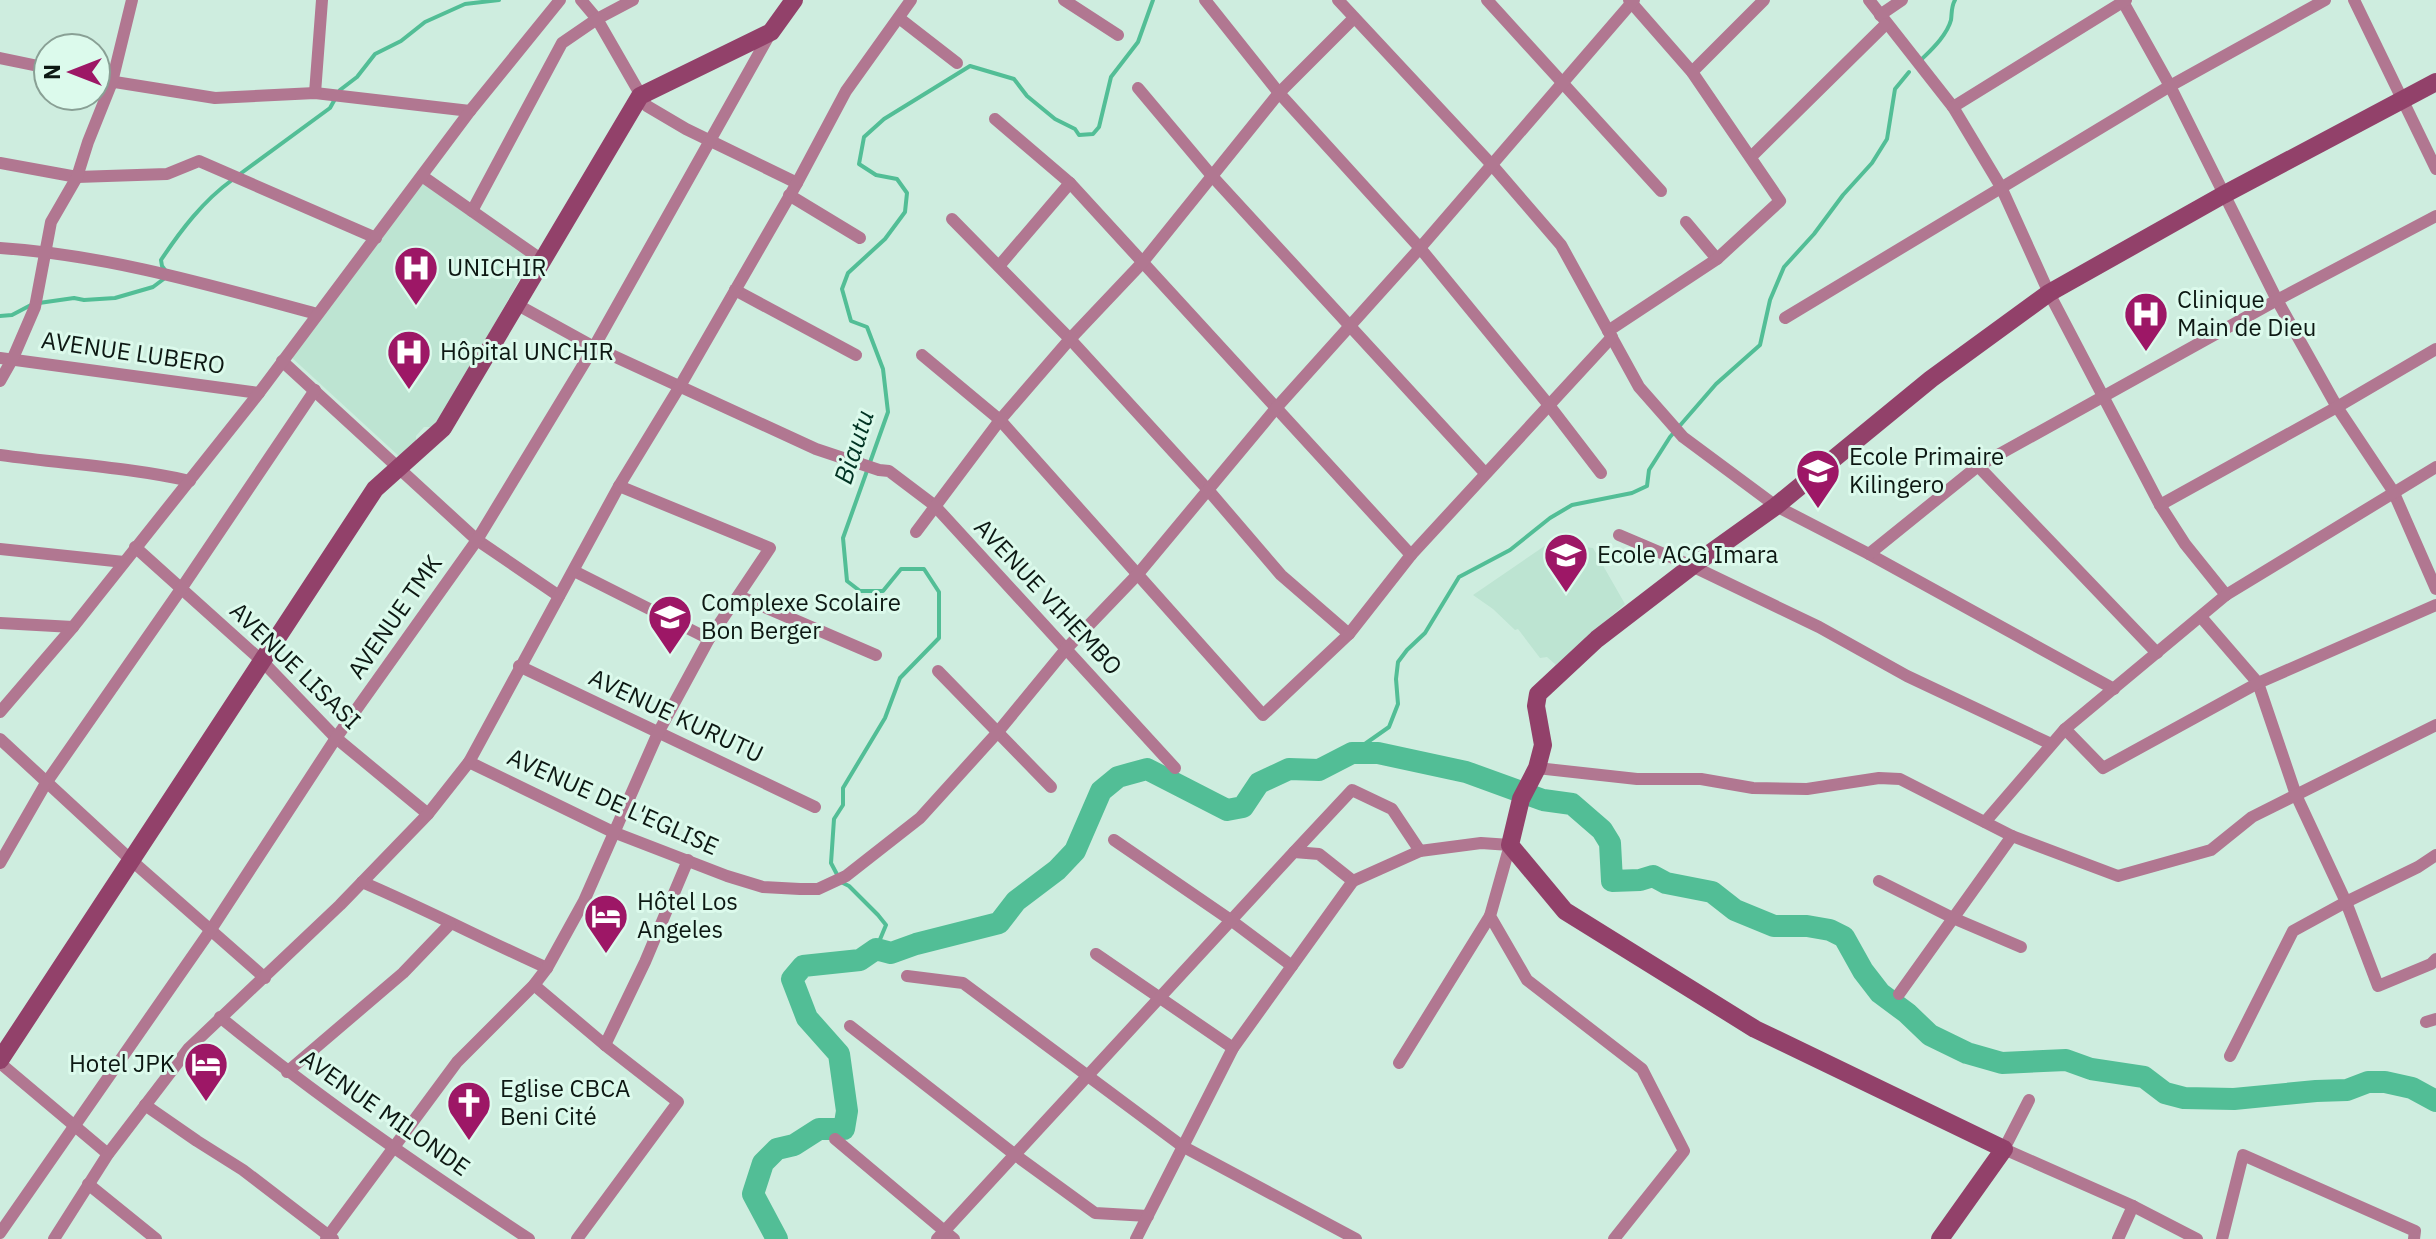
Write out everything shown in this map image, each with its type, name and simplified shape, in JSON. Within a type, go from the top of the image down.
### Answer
[{"type":"street","points":[[132,0],[112,82],[215,98],[315,93],[470,111]]},
{"type":"street","points":[[315,93],[322,0]]},
{"type":"street","points":[[0,712],[6,698],[73,627],[190,481],[470,111],[560,0]]},
{"type":"street","points":[[581,0],[597,19],[647,106],[797,183]]},
{"type":"street","points":[[472,211],[562,43],[633,0]]},
{"type":"street","points":[[108,1154],[0,1061],[375,489],[443,428],[640,96],[771,32],[794,0]]},
{"type":"street","points":[[54,1239],[108,1154],[189,1048],[362,882],[428,814],[469,762],[619,486],[797,183],[846,91],[911,0]]},
{"type":"street","points":[[1064,0],[1118,35]]},
{"type":"street","points":[[1205,0],[1279,93],[1420,248],[1601,473]]},
{"type":"street","points":[[1338,0],[1492,165],[1561,245],[1639,387],[1683,437],[1776,506],[2114,689]]},
{"type":"street","points":[[1487,0],[1661,191]]},
{"type":"street","points":[[1692,72],[1764,0]]},
{"type":"street","points":[[1869,0],[1953,107],[2001,187],[2049,293],[2160,505],[2185,544],[2226,595]]},
{"type":"street","points":[[1751,157],[1902,0]]},
{"type":"street","points":[[1785,318],[2170,86],[2325,0]]},
{"type":"street","points":[[2354,0],[2436,169]]},
{"type":"street","points":[[922,355],[1000,420],[1138,574],[1263,715],[1349,634],[1411,555],[1610,334],[1717,259],[1780,201],[1692,72],[1632,1],[1420,248],[1277,407],[1138,574],[1066,649],[997,733]]},
{"type":"street","points":[[1953,107],[2124,1],[2277,300],[2337,407],[2393,491],[2436,589]]},
{"type":"street","points":[[899,18],[957,63]]},
{"type":"street","points":[[916,532],[1000,420],[1070,339],[1142,263],[1279,93],[1354,18]]},
{"type":"street","name":"AVENUE TMK","points":[[0,1233],[210,931],[336,738],[477,540],[594,347],[771,32]]},
{"type":"street","points":[[0,58],[32,65]]},
{"type":"street","points":[[1399,1063],[1490,916],[1528,784],[1543,745],[1536,706],[1538,694],[1597,639],[1776,506],[1931,379],[2049,293],[2223,195],[2436,82]]},
{"type":"street","points":[[1138,88],[1212,176],[1485,473]]},
{"type":"street","points":[[0,381],[6,358],[36,304],[51,222],[77,177],[100,112]]},
{"type":"street","points":[[995,119],[1070,183],[1411,555]]},
{"type":"street","points":[[0,163],[77,177],[167,174],[199,161],[376,238]]},
{"type":"street","points":[[422,176],[542,260]]},
{"type":"street","points":[[999,266],[1070,183]]},
{"type":"street","points":[[789,195],[860,238]]},
{"type":"street","points":[[1869,554],[1978,466],[2277,300],[2436,216]]},
{"type":"street","points":[[952,219],[1070,339],[1281,575],[1349,634]]},
{"type":"street","points":[[1686,222],[1717,259]]},
{"type":"street","points":[[0,248],[45,251],[165,274],[317,314]]},
{"type":"street","points":[[735,290],[856,355]]},
{"type":"street","name":"AVENUE VIHEMBO","points":[[516,304],[594,347],[816,449],[889,471],[934,505],[1175,768]]},
{"type":"street","points":[[2160,505],[2436,349]]},
{"type":"street","name":"AVENUE LUBERO","points":[[6,358],[259,393]]},
{"type":"street","points":[[282,361],[477,540],[559,596]]},
{"type":"street","points":[[0,863],[46,783],[315,390]]},
{"type":"street","points":[[0,455],[153,473],[190,481]]},
{"type":"street","points":[[1978,466],[2157,653]]},
{"type":"street","points":[[1985,822],[2065,729],[2226,595],[2436,467]]},
{"type":"street","points":[[145,1105],[243,1170],[329,1238],[457,1062],[534,985],[547,968],[584,901],[658,733],[709,639],[770,548],[619,486]]},
{"type":"street","points":[[1619,535],[1819,627],[1907,676],[2051,744]]},
{"type":"street","name":"AVENUE LISASI","points":[[135,547],[263,662],[336,738],[428,814]]},
{"type":"street","points":[[0,549],[124,562]]},
{"type":"street","points":[[574,571],[709,639]]},
{"type":"street","points":[[739,596],[876,655]]},
{"type":"street","points":[[2065,729],[2103,768],[2258,683],[2436,605]]},
{"type":"street","points":[[2201,617],[2258,683],[2296,795],[2346,902],[2378,986],[2431,964],[2436,959]]},
{"type":"street","points":[[0,623],[73,627]]},
{"type":"street","name":"AVENUE KURUTU","points":[[519,666],[815,807]]},
{"type":"street","points":[[938,671],[1051,787]]},
{"type":"street","points":[[1528,784],[1701,779],[1753,788],[1807,789],[1879,778],[1900,779],[2012,836],[2118,876],[2211,850],[2252,817],[2436,725]]},
{"type":"street","name":"AVENUE DE L'EGLISE","points":[[469,762],[613,832],[727,876],[763,887],[818,889],[846,876],[920,818],[997,733]]},
{"type":"street","points":[[0,739],[265,978]]},
{"type":"street","points":[[835,1139],[945,1236],[1014,1154],[1352,790],[1392,809],[1420,851]]},
{"type":"street","points":[[1899,994],[2012,836]]},
{"type":"street","points":[[1114,840],[1292,966]]},
{"type":"street","points":[[1136,1239],[1233,1048],[1353,881],[1420,851],[1481,843],[1510,845],[1565,911],[1755,1029],[2197,1239]]},
{"type":"street","points":[[1294,852],[1319,854],[1353,881]]},
{"type":"street","points":[[2230,1056],[2293,931],[2436,855]]},
{"type":"street","points":[[605,1045],[645,962],[688,860]]},
{"type":"street","points":[[1879,881],[2021,947]]},
{"type":"street","points":[[362,882],[547,968]]},
{"type":"street","points":[[1490,916],[1527,980],[1642,1069],[1684,1151],[1614,1239]]},
{"type":"street","points":[[287,1072],[403,973],[450,924]]},
{"type":"street","points":[[1096,954],[1233,1048]]},
{"type":"street","points":[[907,976],[963,983],[1182,1146],[1356,1239]]},
{"type":"street","points":[[534,985],[678,1102],[577,1239]]},
{"type":"street","name":"AVENUE MILONDE","points":[[220,1017],[287,1072],[392,1148],[529,1239]]},
{"type":"street","points":[[850,1026],[1095,1213],[1148,1216]]},
{"type":"street","points":[[1940,1239],[2004,1149],[2029,1100]]},
{"type":"street","points":[[2222,1239],[2243,1155],[2415,1231],[2414,1239]]},
{"type":"street","points":[[88,1184],[156,1239]]},
{"type":"street","points":[[2118,1239],[2133,1206]]},
{"type":"shaded area","name":"UNICHIR","points":[[423,179],[532,257],[437,427],[424,427],[416,436],[416,447],[401,458],[290,356]]},
{"type":"shaded area","points":[[1549,543],[1593,548],[1625,604],[1556,665],[1547,657],[1540,658],[1518,629],[1515,630],[1473,595]]},
{"type":"waterway","points":[[240,174],[330,108],[340,90],[357,77],[375,54],[401,41],[425,22],[465,4],[499,0]]},
{"type":"waterway","name":"Biautu","points":[[876,949],[886,925],[849,886],[841,882],[831,863],[834,819],[843,805],[843,788],[885,718],[900,678],[939,638],[939,592],[924,569],[901,569],[883,591],[860,591],[847,581],[843,538],[888,412],[883,369],[867,327],[851,321],[842,289],[848,273],[885,239],[905,212],[907,193],[897,179],[876,175],[859,164],[864,137],[884,119],[970,66],[1014,79],[1027,96],[1055,119],[1075,129],[1079,135],[1093,134],[1099,127],[1111,77],[1138,42],[1153,0]]},
{"type":"waterway","points":[[1922,59],[1946,31],[1955,0]]},
{"type":"waterway","points":[[1352,753],[1389,727],[1398,704],[1398,662],[1425,633],[1459,577],[1510,550],[1550,518],[1572,505],[1632,493],[1647,486],[1649,470],[1670,437],[1716,384],[1760,345],[1770,300],[1784,267],[1872,163],[1887,139],[1895,89],[1909,72]]},
{"type":"waterway","points":[[165,270],[161,260],[176,238],[202,207],[232,180]]},
{"type":"waterway","points":[[39,303],[74,298],[115,298],[153,287],[165,278]]},
{"type":"waterway","points":[[0,316],[12,315],[31,305]]},
{"type":"waterway","points":[[777,1239],[753,1194],[763,1163],[777,1149],[794,1145],[819,1129],[844,1129],[847,1111],[839,1054],[807,1018],[792,979],[803,966],[860,960],[876,949],[891,953],[999,923],[1016,901],[1057,870],[1075,851],[1101,791],[1118,777],[1147,769],[1227,810],[1243,807],[1259,783],[1289,769],[1319,770],[1352,753],[1378,753],[1466,772],[1543,800],[1572,804],[1602,830],[1610,843],[1612,881],[1653,876],[1666,883],[1712,892],[1735,910],[1774,926],[1807,926],[1830,930],[1844,937],[1863,971],[1880,993],[1930,1035],[1967,1053],[2002,1063],[2066,1060],[2091,1069],[2144,1077],[2165,1093],[2184,1098],[2234,1099],[2347,1090],[2368,1082],[2385,1082],[2412,1088],[2436,1101]]},
{"type":"place","name":"UNICHIR","points":[[416,307]]},
{"type":"place","name":"Clinique Main de Dieu","points":[[2146,353]]},
{"type":"place","name":"Hôpital UNCHIR","points":[[409,391]]},
{"type":"place","name":"Ecole Primaire Kilingero","points":[[1818,510]]},
{"type":"place","name":"Ecole ACG Imara","points":[[1566,594]]},
{"type":"place","name":"Complexe Scolaire Bon Berger","points":[[670,656]]},
{"type":"place","name":"Hôtel Los Angeles","points":[[606,955]]},
{"type":"place","name":"Hotel JPK","points":[[206,1103]]},
{"type":"place","name":"Eglise CBCA Beni Cité","points":[[469,1142]]}]
